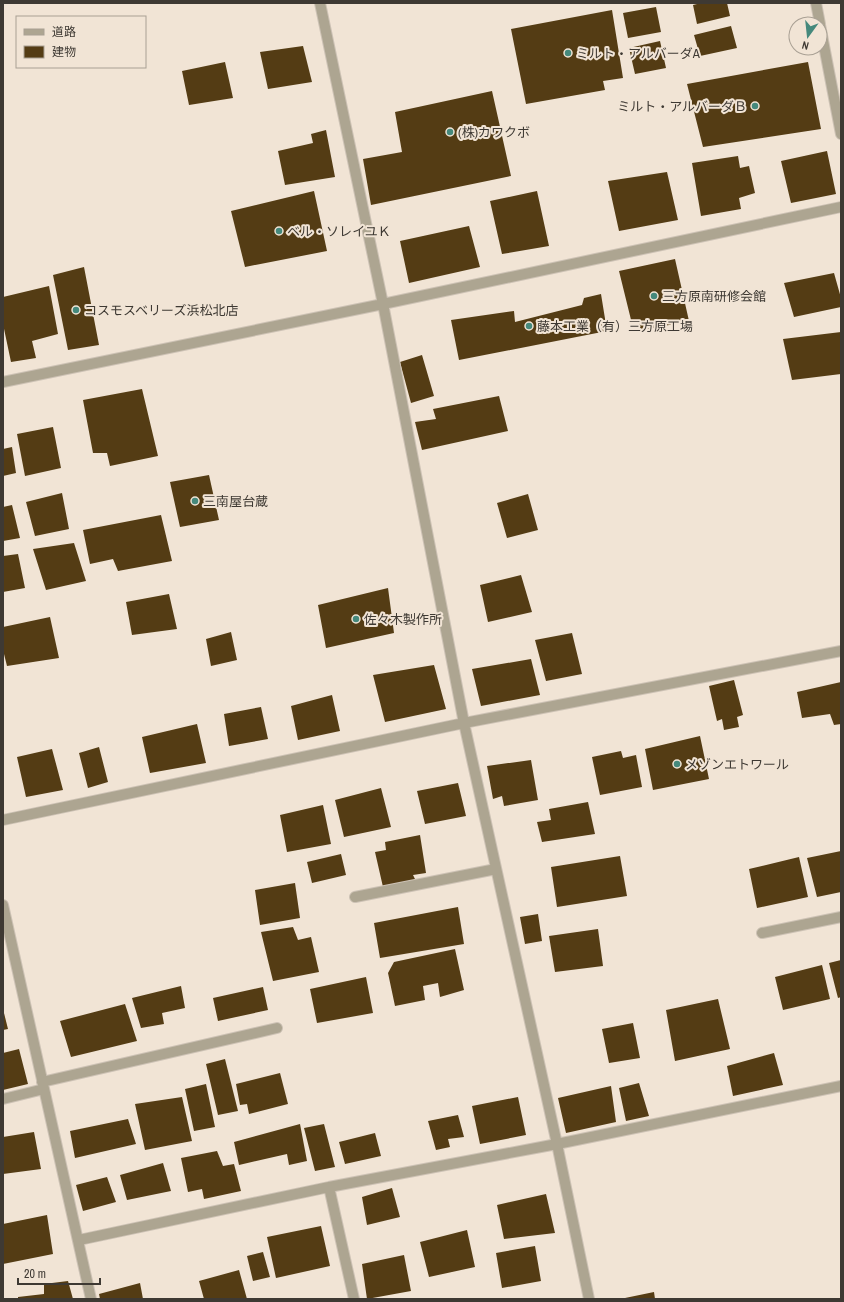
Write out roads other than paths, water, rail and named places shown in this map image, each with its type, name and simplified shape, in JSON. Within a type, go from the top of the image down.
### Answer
[{"type":"street","points":[[320,3],[383,304],[464,723],[557,1144],[589,1299]]},
{"type":"street","points":[[816,3],[818,16]]},
{"type":"street","points":[[826,56],[841,134]]},
{"type":"street","points":[[3,382],[383,304],[841,206]]},
{"type":"street","points":[[3,820],[464,723],[841,651]]},
{"type":"street","points":[[355,897],[496,869]]},
{"type":"street","points":[[3,905],[91,1299]]},
{"type":"street","points":[[762,933],[841,917]]},
{"type":"street","points":[[3,1099],[43,1085],[277,1028]]},
{"type":"street","points":[[79,1240],[329,1187],[557,1144],[841,1086]]},
{"type":"street","points":[[329,1187],[354,1299]]},
{"type":"place","name":"ミルト・アルバーダA","points":[[568,53]]},
{"type":"place","name":"ミルト・アルバーダＢ","points":[[755,106]]},
{"type":"place","name":"(株)カワクボ","points":[[450,132]]},
{"type":"place","name":"ベル・ソレイユＫ","points":[[279,231]]},
{"type":"place","name":"三方原南研修会館","points":[[654,296]]},
{"type":"place","name":"コスモスベリーズ浜松北店","points":[[76,310]]},
{"type":"place","name":"藤本工業（有）三方原工場","points":[[529,326]]},
{"type":"place","name":"三南屋台蔵","points":[[195,501]]},
{"type":"place","name":"佐々木製作所","points":[[356,619]]},
{"type":"place","name":"メゾンエトワール","points":[[677,764]]}]
